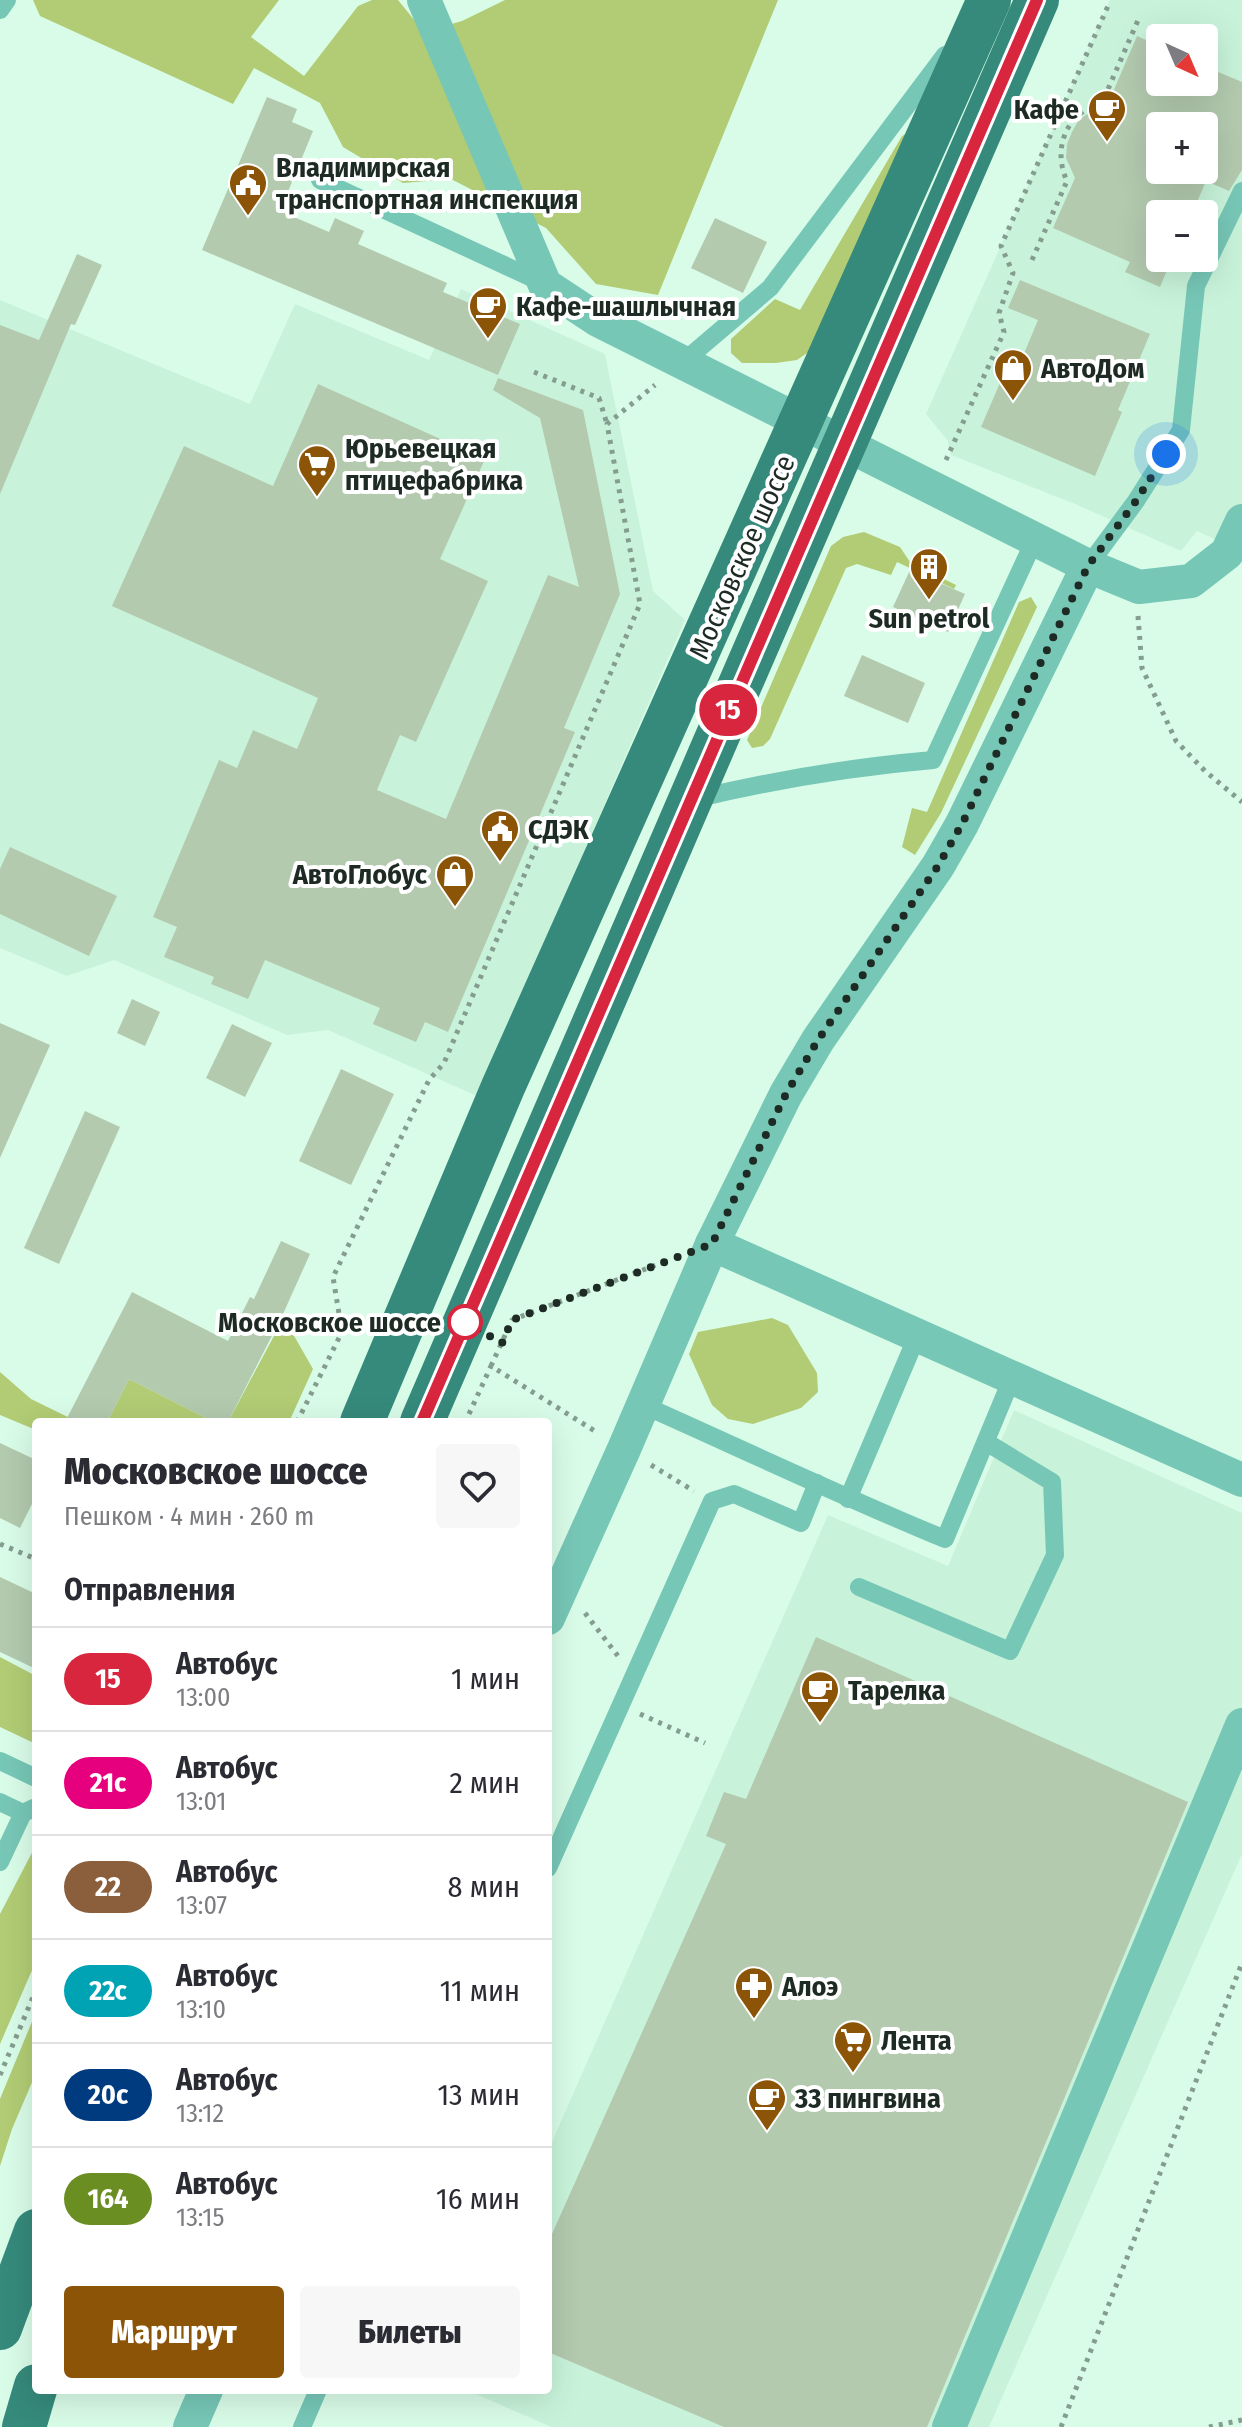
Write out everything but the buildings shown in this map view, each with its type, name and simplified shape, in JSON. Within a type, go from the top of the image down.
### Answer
[{"type":"highway","name":"Московское шоссе","points":[[364,1418],[503,1087],[802,422],[986,0]]},
{"type":"highway","name":"Московское шоссе","points":[[424,1418],[1037,0]]},
{"type":"highway","points":[[0,2328],[32,2242]]},
{"type":"street","points":[[424,0],[545,285],[598,320],[1088,566],[1139,587],[1191,581],[1227,553],[1242,521]]},
{"type":"street","points":[[552,1609],[712,1244],[786,1094],[938,866],[962,824],[1088,566]]},
{"type":"street","points":[[712,1244],[1242,1480]]},
{"type":"street","points":[[949,2427],[1242,1725]]},
{"type":"street","points":[[190,2427],[204,2394]]},
{"type":"lane","points":[[0,10],[7,0]]},
{"type":"lane","points":[[683,362],[770,288],[986,0]]},
{"type":"lane","points":[[320,180],[545,285]]},
{"type":"lane","points":[[1088,566],[1136,501],[1181,430],[1196,286],[1242,191]]},
{"type":"lane","points":[[688,801],[771,781],[873,765],[933,760],[1035,539]]},
{"type":"lane","points":[[848,1499],[917,1336]]},
{"type":"lane","points":[[643,1405],[848,1499],[945,1539],[1012,1378]]},
{"type":"lane","points":[[859,1587],[1010,1651],[1055,1555],[1052,1482],[986,1442]]},
{"type":"lane","points":[[552,1859],[712,1501],[734,1494],[801,1523],[817,1483]]},
{"type":"lane","points":[[0,1761],[32,1776]]},
{"type":"lane","points":[[0,1802],[30,1810],[2,1853]]},
{"type":"lane","points":[[302,2427],[316,2394]]},
{"type":"path","points":[[933,488],[1004,332],[999,313],[1013,273],[1001,246],[1108,6]]},
{"type":"path","points":[[1032,260],[1067,181],[1060,160],[1064,137],[1075,118],[1102,103],[1139,18]]},
{"type":"path","points":[[1052,130],[1064,137]]},
{"type":"path","points":[[607,424],[683,362]]},
{"type":"path","points":[[299,1418],[342,1332],[333,1277],[429,1080],[444,1063],[640,604],[607,424],[599,398],[534,372]]},
{"type":"path","points":[[1139,587],[1142,668],[1176,741],[1242,802]]},
{"type":"path","points":[[468,1418],[512,1320],[712,1244]]},
{"type":"path","points":[[491,1366],[712,1501]]},
{"type":"path","points":[[0,1544],[32,1557]]},
{"type":"path","points":[[563,1585],[633,1676]]},
{"type":"path","points":[[620,1705],[705,1743]]},
{"type":"path","points":[[1061,2427],[1242,1963]]},
{"type":"path","points":[[0,2075],[32,1999]]},
{"type":"path","points":[[1209,2427],[1242,2420]]},
{"type":"shaded area","points":[[1110,0],[1242,0],[1242,552],[1197,531],[1181,551],[1075,504],[951,455],[948,441],[926,414]]},
{"type":"shaded area","points":[[461,289],[605,354],[653,591],[685,620],[477,1096],[328,1030],[287,1035],[114,960],[67,976],[0,948],[0,300],[250,404],[295,304],[429,360]]},
{"type":"shaded area","name":"Лента","points":[[1014,1410],[1242,1513],[1242,1854],[989,2427],[551,2427],[476,2394],[552,2394],[552,2142],[828,1515],[948,1566]]},
{"type":"green space","points":[[33,0],[279,0],[251,37],[304,76],[358,6],[372,0],[398,0],[424,32],[462,21],[505,0],[778,0],[658,295],[596,284],[546,228],[451,179],[403,183],[343,147],[320,103],[254,68],[233,104],[40,16]]},
{"type":"green space","points":[[908,133],[817,346],[797,360],[742,363],[731,353],[731,339],[775,299],[800,310],[902,136]]},
{"type":"green space","points":[[864,532],[900,547],[910,562],[956,585],[954,589],[897,562],[891,575],[857,564],[846,568],[770,739],[763,746],[752,748],[747,740],[831,546],[843,537]]},
{"type":"green space","points":[[1031,597],[1037,607],[941,813],[915,855],[902,847],[912,808],[927,812],[1019,602]]},
{"type":"green space","points":[[772,1318],[788,1325],[817,1373],[818,1392],[801,1408],[753,1424],[728,1419],[712,1405],[689,1354],[698,1332]]},
{"type":"green space","points":[[275,1334],[293,1334],[313,1369],[291,1418],[230,1418]]},
{"type":"green space","points":[[0,1372],[31,1399],[70,1418],[32,1418],[32,1428],[0,1415]]},
{"type":"green space","points":[[129,1379],[206,1418],[109,1418]]},
{"type":"green space","points":[[0,1657],[32,1674],[32,1742],[0,1727]]},
{"type":"green space","points":[[32,1853],[32,1970],[0,2044],[0,1914]]},
{"type":"green space","points":[[32,2022],[32,2082],[0,2166],[0,2099]]},
{"type":"bus line","name":"15","points":[[424,1418],[1037,0]]},
{"type":"place","name":"Кафе","points":[[1107,143]]},
{"type":"place","name":"Владимирская транспортная инспекция","points":[[248,217]]},
{"type":"place","name":"Кафе-шашлычная","points":[[488,340]]},
{"type":"place","name":"АвтоДом","points":[[1013,402]]},
{"type":"place","name":"Юрьевецкая птицефабрика","points":[[317,498]]},
{"type":"place","name":"Sun petrol","points":[[929,601]]},
{"type":"place","name":"СДЭК","points":[[500,863]]},
{"type":"place","name":"АвтоГлобус","points":[[455,908]]},
{"type":"place","name":"Московское шоссе","points":[[465,1322]]},
{"type":"place","name":"Тарелка","points":[[820,1724]]},
{"type":"place","name":"Алоэ","points":[[754,2020]]},
{"type":"place","name":"Лента","points":[[853,2074]]},
{"type":"place","name":"33 пингвина","points":[[767,2132]]},
{"type":"route","points":[[465,1322],[502,1343],[512,1320],[712,1244],[786,1094],[818,1040],[938,866],[962,824],[1088,566],[1166,454]]}]
